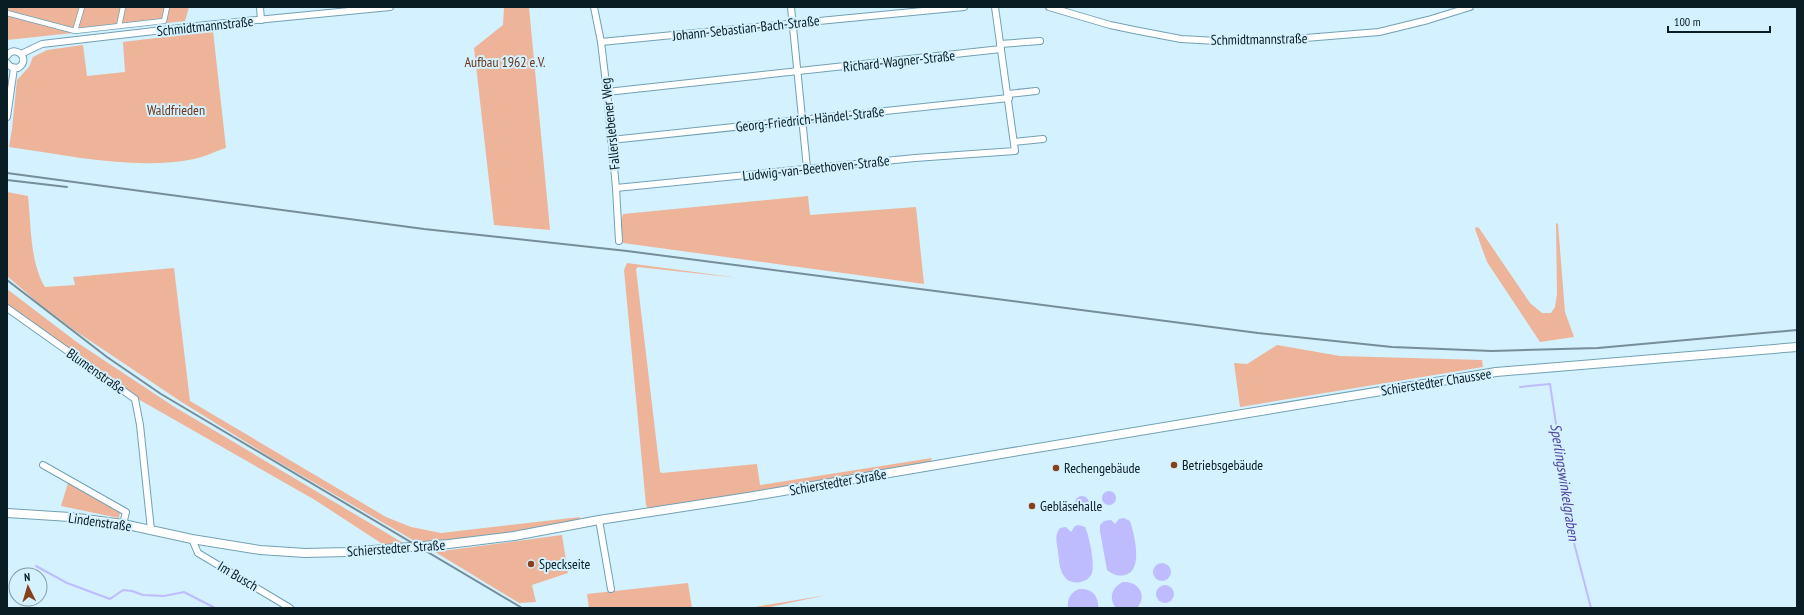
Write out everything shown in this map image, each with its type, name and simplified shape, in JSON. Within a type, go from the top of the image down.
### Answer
[{"type":"street","points":[[75,31],[82,7]]},
{"type":"street","points":[[119,26],[123,7]]},
{"type":"street","points":[[7,13],[75,31],[164,21],[167,7]]},
{"type":"street","points":[[260,7],[261,20]]},
{"type":"street","name":"Schmidtmannstraße","points":[[21,54],[42,44],[390,7]]},
{"type":"street","name":"Fallerslebener Weg","points":[[594,7],[601,42],[612,140],[618,241]]},
{"type":"street","points":[[791,7],[807,168]]},
{"type":"street","name":"Johann-Sebastian-Bach-Straße","points":[[601,42],[964,7]]},
{"type":"street","points":[[995,7],[1014,142],[1043,139]]},
{"type":"street","name":"Schmidtmannstraße","points":[[1048,7],[1110,25],[1146,33],[1180,39],[1235,42],[1379,32],[1428,20],[1470,7]]},
{"type":"street","name":"Richard-Wagner-Straße","points":[[607,92],[798,72],[1040,41]]},
{"type":"street","points":[[7,55],[15,51],[21,54],[24,60],[22,64],[14,68]]},
{"type":"street","points":[[7,63],[9,66],[14,68]]},
{"type":"street","points":[[7,116],[14,68]]},
{"type":"street","name":"Georg-Friedrich-Händel-Straße","points":[[612,140],[1008,96],[1036,91]]},
{"type":"street","name":"Ludwig-van-Beethoven-Straße","points":[[616,188],[914,158],[1015,151],[1014,142]]},
{"type":"street","name":"Blumenstraße","points":[[7,308],[135,399],[140,425],[150,530]]},
{"type":"street","name":"Schierstedter Chaussee","points":[[1078,441],[1496,372],[1797,347]]},
{"type":"street","name":"Schierstedter Straße","points":[[192,539],[260,550],[305,553],[347,552],[449,544],[514,536],[599,520],[748,497],[1078,441]]},
{"type":"street","points":[[43,465],[126,512],[123,524]]},
{"type":"street","name":"Lindenstraße","points":[[7,513],[70,517],[123,524],[192,539]]},
{"type":"street","points":[[599,520],[611,589]]},
{"type":"street","name":"Im Busch","points":[[192,539],[198,553],[290,608]]},
{"type":"green space","points":[[7,7],[189,7],[185,21],[7,40]]},
{"type":"green space","name":"Aufbau 1962 e.V.","points":[[504,7],[529,7],[550,230],[494,225],[474,48],[503,25]]},
{"type":"green space","name":"Waldfrieden","points":[[213,31],[226,148],[194,159],[172,162],[126,163],[9,147],[17,80],[29,67],[33,57],[47,50],[83,45],[87,76],[125,72],[123,42]]},
{"type":"green space","points":[[7,192],[28,196],[36,267],[45,287],[75,285],[73,277],[174,268],[190,401],[386,517],[411,527],[441,533],[580,517],[579,520],[517,533],[418,543],[270,457],[180,401],[74,330],[37,302],[7,276]]},
{"type":"green space","points":[[808,196],[810,215],[916,207],[924,284],[623,243],[621,221],[623,214]]},
{"type":"green space","points":[[1556,223],[1558,224],[1565,312],[1574,337],[1540,342],[1487,262],[1475,229],[1476,227],[1479,228],[1530,303],[1542,313],[1551,313],[1555,307],[1557,294]]},
{"type":"green space","points":[[627,263],[739,278],[638,267],[636,269],[660,472],[757,464],[760,485],[932,458],[930,463],[652,510],[648,509],[646,505],[624,270]]},
{"type":"green space","points":[[7,289],[78,343],[173,406],[405,544],[384,545],[315,500],[131,395],[85,363],[7,304]]},
{"type":"green space","points":[[1277,345],[1340,356],[1482,360],[1483,367],[1240,407],[1234,363],[1247,364]]},
{"type":"green space","points":[[68,483],[120,512],[119,518],[61,506]]},
{"type":"green space","points":[[562,535],[568,573],[532,585],[536,602],[519,603],[435,552]]},
{"type":"green space","points":[[688,583],[692,608],[589,608],[587,594]]},
{"type":"green space","points":[[827,595],[765,608],[749,608]]},
{"type":"water","points":[[1106,491],[1112,491],[1116,495],[1116,501],[1112,505],[1106,505],[1102,501],[1102,495]]},
{"type":"water","points":[[1079,496],[1085,496],[1089,500],[1089,506],[1085,510],[1079,510],[1075,506],[1075,500]]},
{"type":"water","points":[[1124,518],[1130,521],[1132,527],[1136,559],[1131,572],[1120,576],[1107,570],[1100,525],[1104,521],[1111,520],[1115,524],[1119,519]]},
{"type":"water","points":[[1079,525],[1085,527],[1087,531],[1093,569],[1087,580],[1074,582],[1067,579],[1061,570],[1056,536],[1060,528],[1066,527],[1071,532],[1075,526]]},
{"type":"water","points":[[1158,563],[1166,563],[1171,568],[1169,579],[1166,581],[1158,581],[1153,576],[1153,568]]},
{"type":"water","points":[[1123,582],[1133,584],[1140,590],[1142,598],[1137,608],[1116,608],[1112,600],[1112,593],[1119,584]]},
{"type":"water","points":[[1161,585],[1169,585],[1174,590],[1172,601],[1169,603],[1161,603],[1156,598],[1156,590]]},
{"type":"water","points":[[1079,589],[1091,591],[1096,596],[1098,608],[1068,608],[1070,597],[1073,592]]},
{"type":"waterway","name":"Sperlingswinkelgraben","points":[[1520,387],[1550,384],[1574,543],[1591,608]]},
{"type":"waterway","points":[[36,566],[67,583],[110,599],[123,590],[132,591],[143,595],[164,596],[184,592],[215,608]]},
{"type":"railway","points":[[7,173],[424,229],[627,251],[1258,333],[1392,347],[1492,351],[1598,348],[1797,330]]},
{"type":"railway","points":[[7,180],[67,187]]},
{"type":"railway","points":[[7,280],[107,357],[161,394],[522,608]]},
{"type":"place","name":"Betriebsgebäude","points":[[1174,465]]},
{"type":"place","name":"Rechengebäude","points":[[1056,468]]},
{"type":"place","name":"Gebläsehalle","points":[[1032,506]]},
{"type":"place","name":"Speckseite","points":[[531,564]]}]
